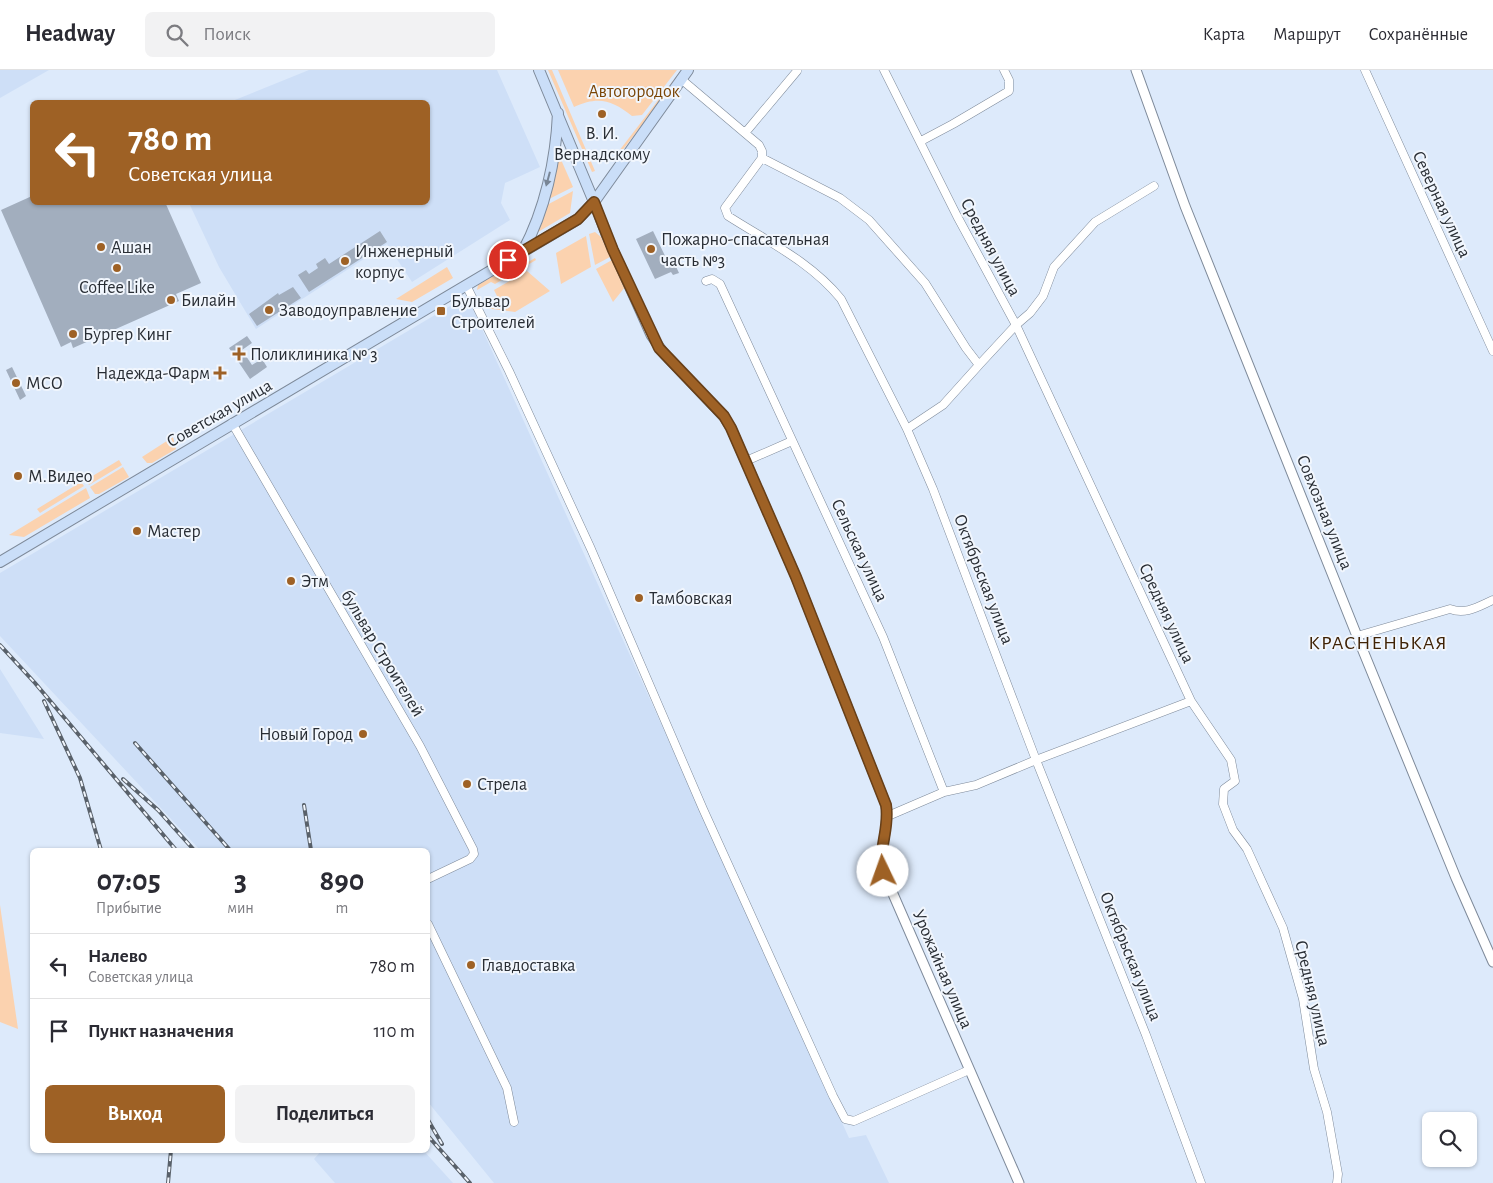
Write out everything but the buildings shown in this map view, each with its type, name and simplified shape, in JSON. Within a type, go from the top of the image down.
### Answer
[{"type":"main road","points":[[539,70],[594,202]]},
{"type":"main road","name":"Советская улица","points":[[0,562],[578,219],[594,202],[688,70]]},
{"type":"main road","points":[[522,252],[536,225],[551,170],[556,145],[558,113]]},
{"type":"street","points":[[745,133],[797,70]]},
{"type":"street","name":"Средняя улица","points":[[884,70],[957,216],[1016,325],[1191,701],[1231,760],[1235,781],[1224,789],[1223,804],[1233,830],[1247,849],[1283,928],[1302,999],[1314,1069],[1327,1112],[1338,1174],[1337,1183]]},
{"type":"street","points":[[921,141],[1009,91],[1009,80],[1004,70]]},
{"type":"street","name":"Совхозная улица","points":[[1136,70],[1185,206],[1356,636],[1456,878],[1493,962]]},
{"type":"street","name":"Северная улица","points":[[1365,70],[1493,350]]},
{"type":"street","points":[[681,79],[759,145],[762,151],[762,158],[840,198],[869,220],[925,283],[966,348],[979,365]]},
{"type":"street","name":"Октябрьская улица","points":[[762,158],[725,208],[728,216],[791,254],[829,284],[841,299],[907,429],[967,577],[1036,760],[1146,1035],[1200,1183]]},
{"type":"street","points":[[907,429],[943,406],[1016,325],[1030,314],[1042,296],[1054,267],[1095,222],[1154,186]]},
{"type":"street","name":"Урожайная улица","points":[[594,202],[606,234],[651,335],[665,355],[724,416],[746,461],[796,577],[886,805],[888,816],[880,859],[883,871],[1019,1183]]},
{"type":"street","name":"Сельская улица","points":[[706,281],[712,279],[720,284],[883,637],[944,792]]},
{"type":"street","points":[[466,285],[509,371],[591,549],[703,808],[833,1096],[846,1119],[854,1121],[969,1070]]},
{"type":"street","name":"бульвар Строителей","points":[[232,423],[420,746],[473,849],[474,854],[470,859],[430,878]]},
{"type":"street","points":[[746,461],[792,441]]},
{"type":"street","points":[[1356,636],[1450,610],[1459,613],[1467,612],[1493,600]]},
{"type":"street","points":[[888,816],[944,792],[976,785],[1191,701]]},
{"type":"street","points":[[430,928],[507,1088],[514,1122]]},
{"type":"shaded area","points":[[0,70],[49,70],[0,98]]},
{"type":"shaded area","points":[[309,70],[497,70],[540,167],[505,183],[501,203],[510,220],[412,282],[387,244],[256,329],[219,267],[190,205],[430,205],[430,100],[235,100]]},
{"type":"shaded area","points":[[467,296],[849,1138],[866,1135],[889,1183],[494,1183],[430,1104],[430,848],[198,848],[0,636],[0,573]]},
{"type":"shaded area","points":[[0,669],[44,739],[0,733]]},
{"type":"shaded area","points":[[319,1153],[426,1153],[453,1183],[335,1183],[314,1159]]},
{"type":"green space","points":[[548,70],[552,70],[595,171],[592,172]]},
{"type":"green space","name":"Автогородок","points":[[558,70],[677,70],[642,115],[632,116],[618,106],[604,101],[590,102],[574,107]]},
{"type":"green space","points":[[679,73],[678,78],[615,160],[612,160]]},
{"type":"green space","points":[[559,155],[573,187],[547,200]]},
{"type":"green space","points":[[573,191],[570,213],[538,232],[545,206]]},
{"type":"green space","points":[[595,232],[601,237],[610,257],[595,265],[589,234]]},
{"type":"green space","points":[[586,236],[591,267],[561,284],[556,253]]},
{"type":"green space","points":[[535,258],[536,260],[495,284],[491,282],[477,290],[478,285],[514,264],[523,265]]},
{"type":"green space","points":[[612,260],[625,287],[613,302],[596,269]]},
{"type":"green space","points":[[447,267],[453,278],[412,302],[396,299]]},
{"type":"green space","points":[[527,271],[550,291],[515,312],[484,308],[499,300],[494,290]]},
{"type":"green space","points":[[173,437],[176,449],[152,463],[147,463],[142,457]]},
{"type":"green space","points":[[119,460],[122,465],[89,485],[86,480]]},
{"type":"green space","points":[[123,467],[129,477],[99,494],[95,494],[90,487]]},
{"type":"green space","points":[[81,482],[84,486],[40,513],[37,509]]},
{"type":"green space","points":[[86,488],[90,498],[24,537],[9,535]]},
{"type":"green space","points":[[0,905],[18,1029],[0,1022]]},
{"type":"railway","points":[[0,645],[35,683],[174,848]]},
{"type":"railway","points":[[44,701],[80,778],[100,848]]},
{"type":"railway","points":[[135,743],[228,848]]},
{"type":"railway","points":[[123,779],[158,810],[192,848]]},
{"type":"railway","points":[[304,805],[311,848]]},
{"type":"railway","points":[[430,1123],[442,1144]]},
{"type":"railway","points":[[430,1138],[470,1183]]},
{"type":"railway","points":[[168,1183],[171,1153]]},
{"type":"place","name":"В. И. Вернадскому","points":[[602,114]]},
{"type":"place","name":"Ашан","points":[[101,247]]},
{"type":"place","name":"Пожарно-спасательная часть №3","points":[[651,249]]},
{"type":"place","name":"Инженерный корпус","points":[[345,261]]},
{"type":"place","name":"Coffee Like","points":[[117,268]]},
{"type":"place","name":"Билайн","points":[[171,300]]},
{"type":"place","name":"Заводоуправление","points":[[269,310]]},
{"type":"place","name":"Бульвар Строителей","points":[[441,311]]},
{"type":"place","name":"Бургер Кинг","points":[[73,334]]},
{"type":"place","name":"Поликлиника № 3","points":[[239,354]]},
{"type":"place","name":"Надежда-Фарм","points":[[220,373]]},
{"type":"place","name":"МСО","points":[[16,383]]},
{"type":"place","name":"М.Видео","points":[[18,476]]},
{"type":"place","name":"Мастер","points":[[137,531]]},
{"type":"place","name":"Этм","points":[[291,581]]},
{"type":"place","name":"Тамбовская","points":[[639,598]]},
{"type":"place","name":"Новый Город","points":[[363,734]]},
{"type":"place","name":"Стрела","points":[[467,784]]},
{"type":"place","name":"Главдоставка","points":[[471,965]]},
{"type":"district","name":"КРАСНЕНЬКАЯ","points":[[1378,642]]},
{"type":"route","points":[[508,260],[578,219],[594,202],[651,335],[665,355],[724,416],[731,428],[796,577],[886,805],[887,826],[880,859],[883,871]]}]
